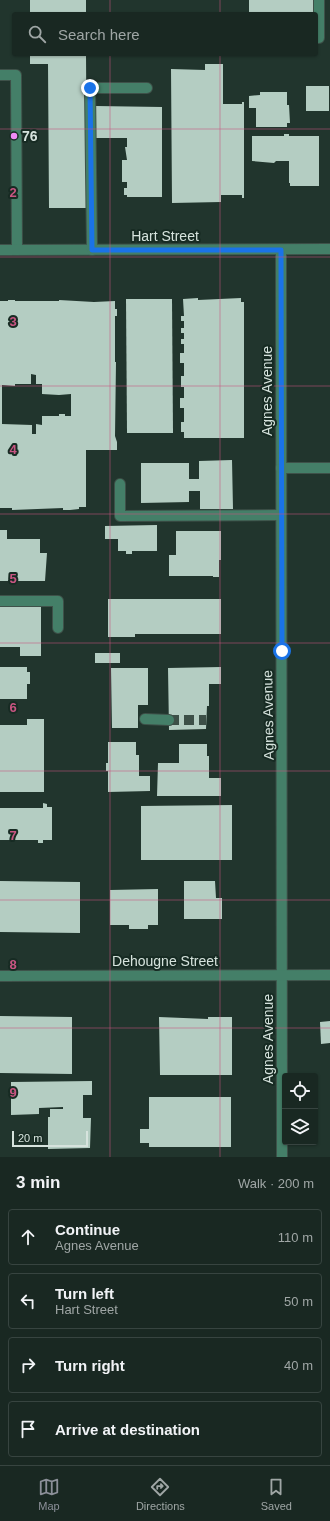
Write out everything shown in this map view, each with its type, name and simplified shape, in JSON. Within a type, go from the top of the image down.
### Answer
[{"type":"street","points":[[318,38],[319,0]]},
{"type":"street","points":[[0,75],[16,75],[18,250]]},
{"type":"street","points":[[92,250],[90,88],[147,88]]},
{"type":"street","name":"Hart Street","points":[[0,250],[330,249]]},
{"type":"street","name":"Agnes Avenue","points":[[281,250],[282,1157]]},
{"type":"street","points":[[281,468],[330,468]]},
{"type":"street","points":[[120,484],[120,516],[281,515]]},
{"type":"street","points":[[0,601],[58,601],[58,628]]},
{"type":"street","points":[[145,719],[169,720]]},
{"type":"street","name":"Dehougne Street","points":[[0,976],[330,975]]},
{"type":"building","points":[[30,0],[86,0],[86,12],[30,12]]},
{"type":"building","points":[[249,0],[315,0],[315,12],[249,12]]},
{"type":"building","points":[[30,56],[86,56],[87,208],[49,208],[48,64],[30,64]]},
{"type":"building","points":[[205,64],[223,64],[223,104],[242,104],[242,102],[244,102],[244,198],[242,198],[242,195],[221,195],[221,202],[172,203],[171,69],[205,70]]},
{"type":"building","points":[[306,86],[329,86],[329,111],[306,111]]},
{"type":"building","points":[[260,92],[287,92],[287,105],[289,105],[290,123],[287,123],[287,127],[256,127],[256,108],[249,108],[249,96],[260,95]]},
{"type":"building","points":[[96,106],[162,107],[162,197],[127,197],[127,195],[124,195],[124,188],[127,188],[127,182],[122,182],[122,160],[127,160],[125,147],[127,147],[127,138],[95,138]]},
{"type":"building","points":[[284,134],[289,134],[289,136],[319,136],[319,186],[290,186],[289,161],[276,161],[274,163],[252,161],[252,136],[284,136]]},
{"type":"building","points":[[198,298],[198,300],[241,298],[241,302],[244,302],[244,438],[184,438],[184,432],[181,432],[181,422],[184,422],[184,408],[180,408],[180,398],[184,398],[184,387],[181,387],[181,376],[184,376],[184,363],[180,363],[180,353],[184,353],[184,344],[181,344],[181,339],[184,339],[184,333],[181,333],[181,328],[184,328],[184,321],[181,321],[181,316],[184,316],[183,299]]},
{"type":"building","points":[[126,299],[172,299],[173,433],[127,433]]},
{"type":"building","points":[[0,301],[115,301],[115,309],[117,309],[117,316],[115,316],[115,436],[117,450],[86,450],[86,507],[79,507],[79,509],[70,510],[63,510],[63,508],[12,510],[12,508],[0,508]],"holes":[[[31,374],[36,375],[36,384],[42,384],[42,394],[71,394],[71,416],[65,416],[65,414],[59,414],[59,416],[42,416],[42,425],[36,424],[36,434],[32,434],[32,425],[2,424],[2,385],[15,386],[15,384],[31,384]]]},
{"type":"building","points":[[232,460],[233,509],[200,509],[200,491],[189,491],[189,502],[141,503],[141,463],[189,463],[189,479],[199,479],[199,461]]},
{"type":"building","points":[[157,525],[157,551],[132,551],[132,554],[126,554],[126,551],[118,551],[118,539],[105,539],[105,526]]},
{"type":"building","points":[[0,530],[7,530],[7,539],[40,539],[40,553],[47,553],[45,581],[0,581]]},
{"type":"building","points":[[176,531],[221,531],[221,560],[219,560],[219,577],[169,576],[169,555],[176,555]]},
{"type":"building","points":[[108,599],[221,599],[221,634],[135,634],[135,637],[108,637]]},
{"type":"building","points":[[0,605],[13,605],[13,607],[41,607],[41,656],[20,656],[20,647],[0,647]]},
{"type":"building","points":[[95,653],[120,653],[120,663],[95,663]]},
{"type":"building","points":[[0,667],[27,667],[27,672],[30,672],[30,684],[27,684],[27,699],[0,699]]},
{"type":"building","points":[[221,667],[221,684],[209,684],[209,706],[207,706],[206,729],[169,730],[168,668]]},
{"type":"building","points":[[111,668],[148,668],[148,705],[138,705],[138,728],[112,728]]},
{"type":"building","points":[[27,719],[44,719],[44,792],[0,792],[0,725],[27,725]]},
{"type":"building","points":[[108,742],[136,742],[136,755],[139,755],[139,776],[150,776],[150,791],[108,792],[108,771],[106,771],[106,763],[108,763]]},
{"type":"building","points":[[179,744],[207,744],[207,756],[209,756],[209,778],[221,778],[221,796],[157,796],[158,763],[179,763]]},
{"type":"building","points":[[43,803],[47,804],[47,807],[52,807],[52,840],[43,840],[43,843],[38,843],[38,840],[0,840],[0,808],[43,808]]},
{"type":"building","points":[[232,805],[232,860],[141,860],[141,806]]},
{"type":"building","points":[[0,881],[80,882],[80,933],[0,932]]},
{"type":"building","points":[[184,881],[215,881],[216,898],[222,898],[222,919],[184,919]]},
{"type":"building","points":[[158,889],[158,925],[148,925],[148,929],[129,929],[129,925],[110,925],[110,890]]},
{"type":"building","points":[[0,1016],[72,1017],[72,1074],[0,1073]]},
{"type":"building","points":[[159,1017],[208,1019],[208,1017],[232,1017],[232,1075],[160,1075]]},
{"type":"building","points":[[330,1021],[330,1043],[321,1044],[320,1022]]},
{"type":"building","points":[[92,1081],[92,1095],[83,1095],[83,1118],[91,1118],[90,1148],[48,1149],[48,1117],[50,1117],[50,1109],[63,1109],[63,1107],[39,1108],[39,1114],[11,1115],[11,1082]]},
{"type":"building","points":[[149,1097],[231,1097],[231,1147],[149,1147],[149,1143],[140,1143],[140,1129],[149,1129]]},
{"type":"tunnel","points":[[169,720],[206,720]]},
{"type":"place","name":"76","points":[[14,136]]},
{"type":"route","points":[[90,88],[92,250],[281,250],[282,651]]}]
